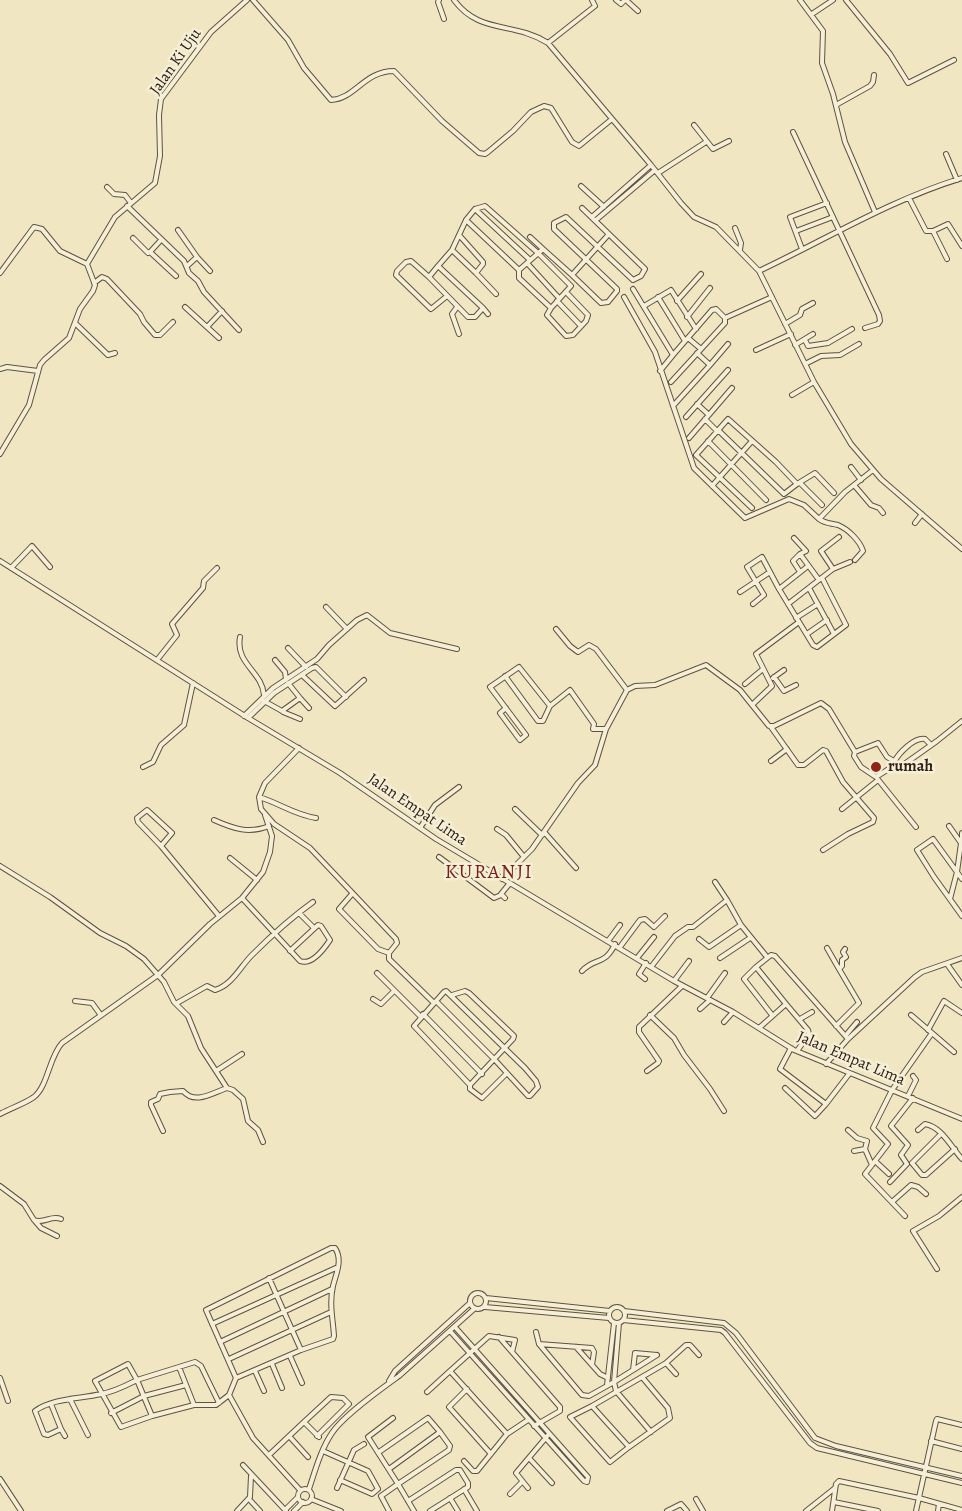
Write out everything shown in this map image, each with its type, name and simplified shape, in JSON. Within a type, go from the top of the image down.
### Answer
[{"type":"street","name":"Jalan Ki Uju","points":[[87,264],[115,217],[155,183],[160,156],[159,109],[164,96],[211,32],[247,0]]},
{"type":"street","points":[[252,0],[288,40],[304,68],[331,100],[344,96],[374,75],[394,71],[442,121],[480,153],[488,152],[531,112],[544,106],[550,108],[572,142],[579,146],[612,119]]},
{"type":"street","points":[[439,0],[444,19]]},
{"type":"street","points":[[454,0],[463,12],[481,22],[532,34],[548,43],[657,171],[681,203],[694,217],[716,227],[740,250],[759,271],[814,382],[847,438],[873,471],[962,549]]},
{"type":"street","points":[[592,0],[595,6]]},
{"type":"street","points":[[548,43],[601,0]]},
{"type":"street","points":[[616,0],[621,3],[626,0],[638,11]]},
{"type":"street","points":[[800,0],[823,31],[821,59],[852,160],[875,212]]},
{"type":"street","points":[[812,15],[833,0]]},
{"type":"street","points":[[846,0],[890,54],[908,83],[954,60]]},
{"type":"street","points":[[836,105],[870,86],[874,75]]},
{"type":"street","points":[[694,125],[713,149],[729,141]]},
{"type":"street","points":[[794,132],[880,318],[878,324],[865,328]]},
{"type":"street","points":[[596,220],[657,171],[706,142]]},
{"type":"street","points":[[759,271],[875,212],[959,179],[946,154]]},
{"type":"street","points":[[592,217],[651,165]]},
{"type":"street","points":[[581,186],[604,207]]},
{"type":"street","points":[[107,187],[114,194],[125,195],[129,204],[187,266],[189,273],[198,281],[204,292],[239,330]]},
{"type":"street","points":[[909,198],[926,231],[933,231],[948,224],[962,246]]},
{"type":"street","points":[[802,249],[791,216],[826,202]]},
{"type":"street","points":[[429,277],[452,250],[466,220],[475,209],[486,206],[570,285],[550,308],[547,315],[566,336],[573,335],[586,321],[588,315],[566,292]]},
{"type":"street","points":[[530,237],[601,303],[608,302],[617,289],[554,229],[554,223],[567,217],[633,280],[641,276],[645,267],[582,208]]},
{"type":"street","points":[[475,209],[528,261],[581,326]]},
{"type":"street","points":[[796,231],[833,217]]},
{"type":"street","points":[[466,220],[519,270]]},
{"type":"street","points":[[0,273],[34,227],[42,229],[60,251],[87,264],[94,283],[93,291],[83,303],[69,338],[44,360],[38,371],[36,386],[29,405],[0,454]]},
{"type":"street","points":[[735,228],[741,243],[740,250]]},
{"type":"street","points":[[178,230],[196,258],[210,271]]},
{"type":"street","points":[[933,231],[947,258]]},
{"type":"street","points":[[572,274],[609,234]]},
{"type":"street","points":[[459,235],[483,262],[476,273]]},
{"type":"street","points":[[133,238],[176,276]]},
{"type":"street","points":[[150,252],[161,240]]},
{"type":"street","points":[[543,249],[519,270],[519,278],[550,308]]},
{"type":"street","points":[[452,250],[496,294]]},
{"type":"street","points":[[187,266],[196,258]]},
{"type":"street","points":[[447,296],[431,309],[402,282],[396,275],[397,271],[406,262],[411,261],[429,277],[469,318],[475,317],[483,308]]},
{"type":"street","points":[[438,266],[488,314]]},
{"type":"street","points":[[677,301],[701,274]]},
{"type":"street","points":[[94,283],[102,277],[106,279],[140,314],[155,335],[160,334],[172,322]]},
{"type":"street","points":[[687,317],[710,288]]},
{"type":"street","points":[[633,289],[673,355]]},
{"type":"street","points":[[644,306],[670,290],[696,329]]},
{"type":"street","points":[[624,297],[655,352],[694,468],[745,518],[789,499],[804,505],[824,522],[840,526],[860,544],[863,551],[853,561],[833,569],[788,604]]},
{"type":"street","points":[[658,297],[687,340],[701,349]]},
{"type":"street","points":[[725,318],[772,297]]},
{"type":"street","points":[[785,324],[800,315],[802,309],[813,303]]},
{"type":"street","points":[[184,307],[219,338]]},
{"type":"street","points":[[457,307],[452,314],[459,334]]},
{"type":"street","points":[[660,371],[713,309],[716,309],[726,322],[671,382]]},
{"type":"street","points":[[207,327],[222,311]]},
{"type":"street","points":[[75,323],[106,353],[110,355],[115,353]]},
{"type":"street","points":[[805,340],[808,346],[828,343],[852,329]]},
{"type":"street","points":[[756,350],[791,334]]},
{"type":"street","points":[[795,345],[813,334]]},
{"type":"street","points":[[673,406],[728,344]]},
{"type":"street","points":[[805,363],[821,356],[840,355],[859,344]]},
{"type":"street","points":[[697,353],[710,365]]},
{"type":"street","points":[[0,369],[7,367],[38,371]]},
{"type":"street","points":[[686,417],[728,369]]},
{"type":"street","points":[[792,394],[814,382]]},
{"type":"street","points":[[689,438],[732,388]]},
{"type":"street","points":[[697,404],[709,415]]},
{"type":"street","points":[[752,508],[696,455],[729,419],[822,505]]},
{"type":"street","points":[[705,420],[742,452],[784,494],[814,473],[834,493]]},
{"type":"street","points":[[708,441],[766,500]]},
{"type":"street","points":[[712,486],[752,441]]},
{"type":"street","points":[[850,467],[861,480]]},
{"type":"street","points":[[819,519],[845,492],[873,471]]},
{"type":"street","points":[[854,485],[871,505],[879,508],[883,513]]},
{"type":"street","points":[[915,523],[922,514]]},
{"type":"street","points":[[833,569],[821,552],[839,537]]},
{"type":"street","points":[[794,538],[806,551],[793,561],[800,572]]},
{"type":"street","points":[[10,568],[32,546],[50,567]]},
{"type":"street","points":[[753,604],[764,595],[747,567],[762,556],[813,645],[817,647],[845,627],[846,624],[820,579],[800,554]]},
{"type":"street","name":"Jalan Empat Lima","points":[[0,561],[246,717],[354,782],[420,828],[682,986],[733,1012],[797,1051],[962,1119]]},
{"type":"street","points":[[779,589],[808,566]]},
{"type":"street","points":[[157,660],[177,635],[172,624],[203,588],[204,581],[217,568]]},
{"type":"street","points":[[740,592],[770,572]]},
{"type":"street","points":[[809,588],[834,634]]},
{"type":"street","points":[[796,685],[784,691],[763,669],[756,654],[818,604]]},
{"type":"street","points":[[326,607],[347,629]]},
{"type":"street","points":[[246,717],[264,698],[306,667],[347,629],[367,615],[390,633],[457,650]]},
{"type":"street","points":[[807,634],[826,620]]},
{"type":"street","points":[[556,629],[578,652],[589,645],[596,649],[627,690]]},
{"type":"street","points":[[240,637],[239,651],[260,681],[264,698],[282,711],[300,719]]},
{"type":"street","points":[[288,648],[306,667]]},
{"type":"street","points":[[275,660],[285,672],[287,681],[309,708]]},
{"type":"street","points":[[502,879],[542,835],[578,783],[595,765],[606,729],[627,690],[635,686],[655,685],[706,665],[735,685],[771,727],[797,764],[801,766],[822,751],[826,751],[843,782],[872,815],[873,822],[823,850]]},
{"type":"street","points":[[287,681],[315,667],[346,698]]},
{"type":"street","points":[[506,708],[500,713],[520,741],[526,735],[506,708],[490,687],[519,667],[550,706]]},
{"type":"street","points":[[745,684],[763,669]]},
{"type":"street","points":[[752,705],[771,688],[772,679],[784,670]]},
{"type":"street","points":[[302,675],[332,705],[337,706],[364,680]]},
{"type":"street","points":[[505,676],[538,721],[543,721],[550,706],[570,690],[594,724],[593,729],[606,729]]},
{"type":"street","points":[[143,767],[153,762],[161,745],[184,725],[193,682]]},
{"type":"street","points":[[282,711],[300,698]]},
{"type":"street","points":[[771,727],[821,703],[829,710],[855,752],[854,756],[861,767],[877,778],[916,827]]},
{"type":"street","points":[[855,752],[878,743],[887,758],[903,765],[962,721]]},
{"type":"street","points":[[842,809],[894,763],[906,748],[920,739],[925,739],[931,745]]},
{"type":"street","points":[[0,1114],[35,1096],[40,1090],[59,1045],[158,975],[219,916],[242,898],[257,880],[263,872],[270,852],[272,836],[259,797],[269,778],[299,748]]},
{"type":"street","points":[[771,761],[787,749]]},
{"type":"street","points":[[420,828],[435,805],[459,787]]},
{"type":"street","points":[[259,797],[300,816],[316,818]]},
{"type":"street","points":[[515,809],[542,835],[545,833],[576,868]]},
{"type":"street","points":[[161,846],[172,833],[147,810],[137,820],[219,916]]},
{"type":"street","points":[[265,815],[274,824],[303,841],[396,939],[397,943],[388,957],[391,962],[435,1002],[495,1060],[507,1073],[528,1096],[538,1087],[525,1068],[446,991],[435,1002],[422,1016],[414,1027],[470,1085],[470,1089],[482,1098],[507,1073]]},
{"type":"street","points":[[214,820],[241,831],[258,831],[269,826]]},
{"type":"street","points":[[949,826],[961,844]]},
{"type":"street","points":[[497,829],[506,835],[524,857]]},
{"type":"street","points":[[950,900],[957,872],[962,833]]},
{"type":"street","points":[[962,879],[933,839],[917,851],[962,916]]},
{"type":"street","points":[[439,857],[494,898],[503,897],[510,883]]},
{"type":"street","points":[[230,858],[257,880]]},
{"type":"street","points":[[0,866],[50,897],[100,933],[136,953],[158,975],[172,1000],[188,1016],[201,1048],[227,1088],[243,1099],[248,1121],[258,1130],[263,1142]]},
{"type":"street","points":[[715,882],[750,938],[767,957]]},
{"type":"street","points":[[352,894],[339,909],[378,949],[389,953]]},
{"type":"street","points":[[242,898],[290,951],[306,964],[330,940],[321,926],[314,927],[290,951]]},
{"type":"street","points":[[651,967],[677,935],[688,927],[693,927],[726,900]]},
{"type":"street","points":[[177,1003],[207,986],[215,990],[221,987],[253,954],[313,903]]},
{"type":"street","points":[[299,913],[314,927]]},
{"type":"street","points":[[582,971],[588,965],[607,958],[640,920],[645,919],[654,927],[665,916]]},
{"type":"street","points":[[699,939],[709,947],[741,925]]},
{"type":"street","points":[[608,941],[620,926]]},
{"type":"street","points":[[637,958],[654,937]]},
{"type":"street","points":[[720,958],[750,938]]},
{"type":"street","points":[[827,948],[859,1002],[836,1026]]},
{"type":"street","points":[[839,969],[842,966],[842,960],[846,957],[843,952],[845,949]]},
{"type":"street","points":[[772,1015],[744,979],[771,955],[775,956],[847,1037]]},
{"type":"street","points":[[847,1037],[922,972],[962,958]]},
{"type":"street","points":[[674,981],[689,961]]},
{"type":"street","points":[[645,979],[639,974],[646,963]]},
{"type":"street","points":[[947,964],[962,985]]},
{"type":"street","points":[[756,967],[800,1019],[809,1034],[797,1051]]},
{"type":"street","points":[[377,973],[482,1074]]},
{"type":"street","points":[[700,1009],[709,999],[724,973]]},
{"type":"street","points":[[647,1071],[659,1060],[639,1032],[639,1027],[682,986]]},
{"type":"street","points":[[373,999],[381,1004],[394,991]]},
{"type":"street","points":[[452,995],[465,991],[469,993],[514,1034],[514,1038],[470,1085]]},
{"type":"street","points":[[75,1001],[92,1003],[100,1014]]},
{"type":"street","points":[[905,1216],[866,1176],[866,1172],[888,1144],[872,1130],[892,1090],[930,1031],[944,1001],[962,1013]]},
{"type":"street","points":[[759,1028],[786,1004]]},
{"type":"street","points":[[724,1022],[733,1012]]},
{"type":"street","points":[[800,1019],[812,1012]]},
{"type":"street","points":[[650,1015],[674,1038],[724,1112]]},
{"type":"street","points":[[911,1015],[954,1052]]},
{"type":"street","points":[[826,1064],[857,1022]]},
{"type":"street","points":[[791,1048],[780,1069],[826,1104]]},
{"type":"street","points":[[216,1071],[242,1054]]},
{"type":"street","points":[[785,1088],[815,1116],[849,1074]]},
{"type":"street","points":[[908,1096],[916,1079],[913,1076]]},
{"type":"street","points":[[163,1131],[151,1105],[151,1102],[158,1099],[160,1095],[183,1091],[190,1098],[200,1098],[227,1088]]},
{"type":"street","points":[[890,1182],[907,1164],[901,1155],[908,1145],[891,1126],[913,1098]]},
{"type":"street","points":[[918,1130],[927,1124],[941,1134],[961,1156]]},
{"type":"street","points":[[848,1130],[857,1138],[865,1140],[865,1149],[872,1165]]},
{"type":"street","points":[[941,1134],[912,1163],[922,1175],[926,1175],[955,1149]]},
{"type":"street","points":[[854,1151],[865,1149]]},
{"type":"street","points":[[875,1161],[889,1174]]},
{"type":"street","points":[[892,1203],[911,1185],[918,1187],[926,1194]]},
{"type":"street","points":[[0,1186],[24,1204],[40,1228],[57,1236]]},
{"type":"street","points":[[937,1269],[914,1231],[939,1216],[962,1197]]},
{"type":"street","points":[[34,1220],[42,1222],[53,1218],[61,1219]]},
{"type":"street","points":[[152,1416],[130,1365],[126,1364],[96,1378],[95,1383],[111,1413],[118,1424],[124,1428],[152,1416],[194,1405],[219,1403],[230,1396],[236,1378],[205,1312],[209,1307],[335,1248],[338,1251],[338,1267],[331,1312],[333,1340],[301,1350],[236,1378]]},
{"type":"street","points":[[212,1324],[338,1267]]},
{"type":"street","points":[[269,1278],[301,1350]]},
{"type":"street","points":[[220,1342],[333,1289]]},
{"type":"street","points":[[389,1381],[393,1374],[470,1303],[475,1294],[482,1294],[486,1298],[609,1311],[615,1307],[624,1311],[719,1322],[731,1327],[815,1438],[821,1442],[962,1476]]},
{"type":"street","points":[[470,1303],[479,1310],[484,1306],[486,1298]]},
{"type":"street","points":[[484,1306],[609,1318],[614,1323],[616,1335],[614,1382],[616,1391],[651,1432]]},
{"type":"street","points":[[309,1489],[323,1451],[337,1427],[389,1381],[399,1376],[474,1308]]},
{"type":"street","points":[[609,1311],[609,1318]]},
{"type":"street","points":[[607,1386],[616,1335],[624,1311]]},
{"type":"street","points":[[229,1359],[331,1312]]},
{"type":"street","points":[[614,1323],[714,1328],[726,1333],[810,1443],[817,1448],[962,1484]]},
{"type":"street","points":[[450,1331],[584,1482],[587,1482],[588,1477],[454,1327]]},
{"type":"street","points":[[536,1332],[539,1344],[582,1395],[589,1396],[657,1357],[657,1356],[635,1353],[632,1371]]},
{"type":"street","points":[[427,1392],[489,1336],[515,1340],[512,1352]]},
{"type":"street","points":[[498,1337],[560,1407],[560,1411],[534,1426]]},
{"type":"street","points":[[539,1344],[590,1348],[594,1350],[592,1365]]},
{"type":"street","points":[[642,1377],[671,1415],[669,1421],[610,1462],[570,1417],[666,1363],[686,1345],[690,1345],[699,1355]]},
{"type":"street","points":[[576,1347],[608,1378]]},
{"type":"street","points":[[290,1356],[302,1383]]},
{"type":"street","points":[[62,1429],[46,1435],[35,1411],[38,1408],[70,1399],[113,1392],[137,1380],[195,1362],[199,1364],[219,1403]]},
{"type":"street","points":[[666,1363],[676,1374]]},
{"type":"street","points":[[272,1364],[282,1388]]},
{"type":"street","points":[[179,1367],[194,1405]]},
{"type":"street","points":[[609,1369],[615,1370]]},
{"type":"street","points":[[255,1371],[264,1391]]},
{"type":"street","points":[[450,1371],[507,1434]]},
{"type":"street","points":[[0,1378],[8,1401]]},
{"type":"street","points":[[111,1413],[144,1396],[186,1385]]},
{"type":"street","points":[[467,1389],[449,1407],[491,1454]]},
{"type":"street","points":[[230,1396],[251,1434],[300,1490]]},
{"type":"street","points":[[269,1455],[304,1422],[332,1397],[342,1397],[349,1403],[318,1436],[304,1422]]},
{"type":"street","points":[[70,1399],[88,1435]]},
{"type":"street","points":[[51,1404],[65,1436]]},
{"type":"street","points":[[592,1406],[629,1447]]},
{"type":"street","points":[[789,1414],[794,1410]]},
{"type":"street","points":[[393,1418],[368,1437],[414,1511]]},
{"type":"street","points":[[378,1452],[425,1419],[431,1419],[450,1449],[381,1496],[389,1511]]},
{"type":"street","points":[[916,1511],[923,1473],[938,1419],[962,1425]]},
{"type":"street","points":[[464,1461],[475,1472],[507,1434],[528,1420]]},
{"type":"street","points":[[389,1468],[440,1432]]},
{"type":"street","points":[[528,1488],[516,1474],[549,1434]]},
{"type":"street","points":[[289,1436],[309,1456]]},
{"type":"street","points":[[931,1441],[962,1449]]},
{"type":"street","points":[[337,1488],[354,1450],[364,1444]]},
{"type":"street","points":[[323,1451],[368,1471],[378,1489],[372,1494],[340,1480]]},
{"type":"street","points":[[868,1461],[870,1454]]},
{"type":"street","points":[[529,1458],[552,1484]]},
{"type":"street","points":[[243,1465],[285,1511],[298,1497],[300,1490]]},
{"type":"street","points":[[408,1501],[458,1469],[468,1483],[464,1489],[430,1511]]},
{"type":"street","points":[[237,1511],[249,1499],[251,1475]]},
{"type":"street","points":[[0,1479],[21,1511]]},
{"type":"street","points":[[832,1511],[837,1482],[842,1481],[919,1498],[960,1510]]},
{"type":"street","points":[[510,1494],[522,1482]]},
{"type":"street","points":[[806,1511],[836,1488]]},
{"type":"street","points":[[300,1490],[309,1489]]},
{"type":"street","points":[[309,1489],[312,1494],[311,1500]]},
{"type":"street","points":[[464,1489],[477,1511]]},
{"type":"street","points":[[298,1497],[303,1502]]},
{"type":"street","points":[[450,1498],[458,1511]]},
{"type":"street","points":[[249,1499],[260,1511]]},
{"type":"street","points":[[696,1499],[703,1511]]},
{"type":"street","points":[[294,1511],[303,1502],[311,1500],[341,1511]]},
{"type":"street","points":[[834,1502],[878,1511]]},
{"type":"street","points":[[667,1511],[679,1504],[687,1511]]},
{"type":"street","points":[[938,1511],[939,1504]]},
{"type":"place","name":"rumah","points":[[876,767]]},
{"type":"district","name":"KURANJI","points":[[489,873]]}]
